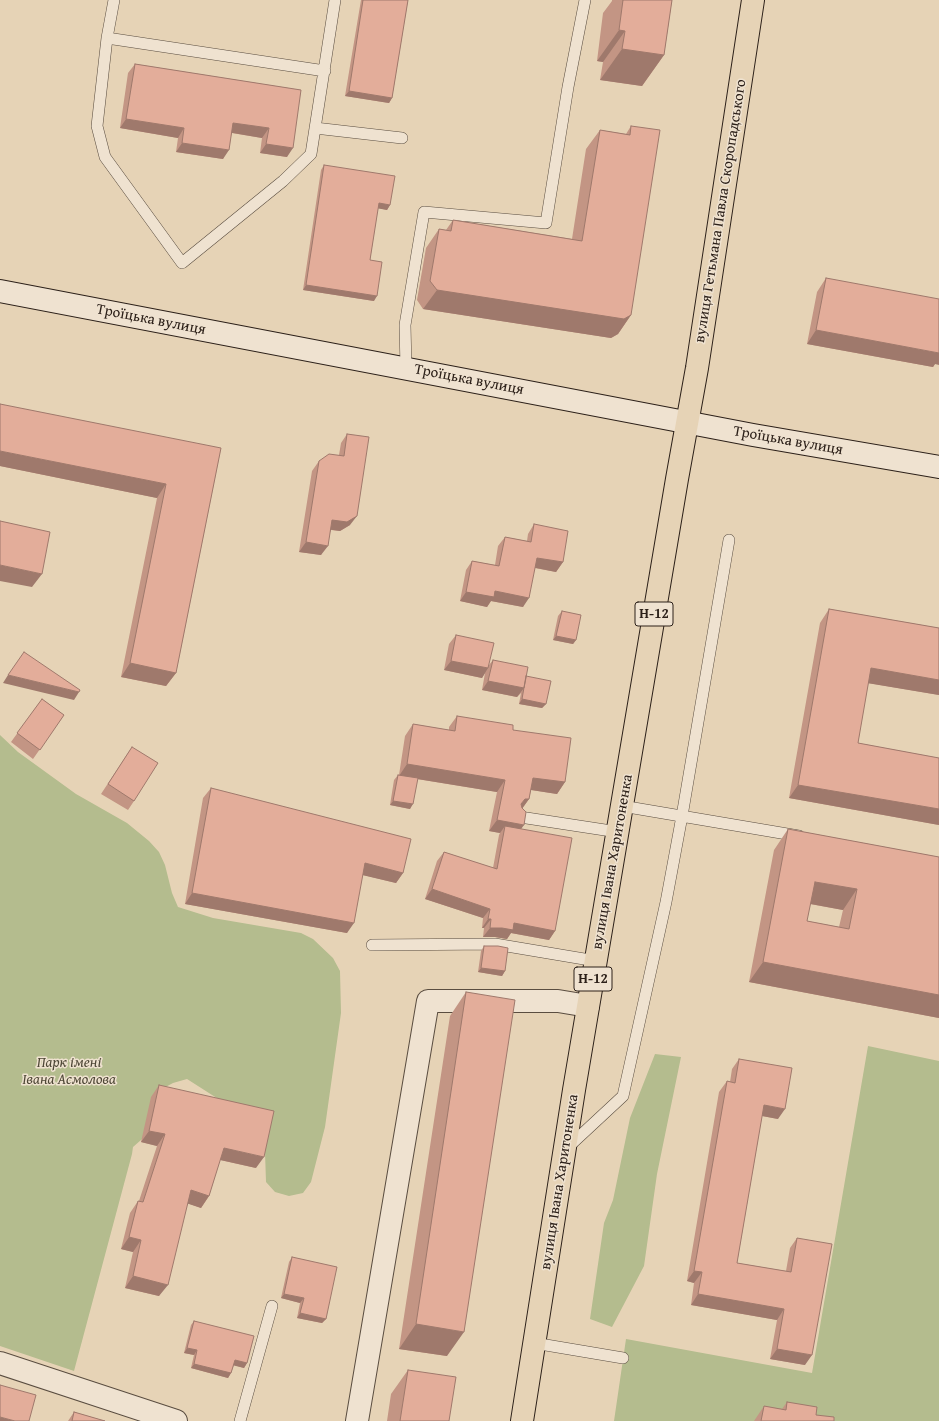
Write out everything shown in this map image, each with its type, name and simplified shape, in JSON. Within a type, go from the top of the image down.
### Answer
[{"type":"main road","name":"вулиця Гетьмана Павла Скоропадського","points":[[687,422],[697,368],[753,0]]},
{"type":"main road","name":"Троїцька вулиця","points":[[0,291],[753,435],[939,467]]},
{"type":"main road","name":"вулиця Івана Харитоненка","points":[[522,1421],[564,1151],[687,422]]},
{"type":"main road","points":[[357,1421],[428,1001],[558,1001],[588,1006]]},
{"type":"main road","points":[[0,1363],[176,1421]]},
{"type":"lane","points":[[114,0],[107,38],[97,126],[105,157],[182,263],[283,181],[311,154],[335,0]]},
{"type":"lane","points":[[406,368],[405,325],[424,212],[546,223],[568,87],[585,0]]},
{"type":"lane","points":[[107,38],[325,71]]},
{"type":"lane","points":[[315,128],[402,138]]},
{"type":"lane","points":[[564,1151],[623,1096],[666,902],[682,816],[728,540]]},
{"type":"lane","points":[[622,806],[806,837]]},
{"type":"lane","points":[[520,817],[618,832]]},
{"type":"lane","points":[[372,945],[495,944],[596,961]]},
{"type":"lane","points":[[240,1421],[272,1306]]},
{"type":"lane","points":[[534,1343],[623,1358]]},
{"type":"green space","name":"Парк імені Івана Асмолова","points":[[0,735],[18,752],[76,794],[127,823],[149,841],[159,852],[165,865],[172,893],[178,907],[213,918],[301,933],[313,939],[333,958],[340,971],[341,1013],[325,1127],[311,1182],[303,1193],[289,1196],[275,1192],[266,1182],[264,1122],[234,1109],[187,1079],[173,1083],[160,1090],[149,1133],[133,1147],[74,1371],[0,1346]]},
{"type":"green space","points":[[868,1046],[939,1061],[939,1421],[614,1421],[626,1339],[812,1373]]},
{"type":"green space","points":[[655,1054],[681,1057],[657,1174],[644,1266],[612,1327],[590,1319],[604,1223],[613,1200],[630,1118]]},
{"type":"building","points":[[363,0],[408,0],[392,98],[349,91]]},
{"type":"building","points":[[623,0],[672,0],[664,55],[622,49],[625,31],[619,30]]},
{"type":"building","points":[[135,64],[301,90],[293,148],[266,144],[269,128],[233,123],[229,150],[182,143],[184,128],[126,119]]},
{"type":"building","points":[[631,126],[660,130],[631,315],[624,319],[437,290],[430,281],[439,229],[451,231],[453,220],[582,241],[600,130],[630,135]]},
{"type":"building","points":[[324,165],[395,176],[390,205],[379,203],[370,260],[382,262],[377,296],[306,285]]},
{"type":"building","points":[[826,278],[939,299],[939,353],[816,330]]},
{"type":"building","points":[[0,404],[221,448],[176,673],[130,663],[166,484],[0,451]]},
{"type":"building","points":[[347,434],[369,437],[357,516],[347,522],[332,520],[328,546],[306,542],[319,461],[329,454],[344,456]]},
{"type":"building","points":[[0,521],[50,532],[42,574],[0,565]]},
{"type":"building","points":[[534,524],[568,531],[563,562],[537,558],[529,598],[495,591],[494,597],[466,592],[472,561],[499,566],[505,537],[531,542]]},
{"type":"building","points":[[829,609],[939,628],[939,680],[871,668],[858,743],[939,758],[939,809],[798,785]]},
{"type":"building","points":[[562,611],[581,615],[576,640],[556,636]]},
{"type":"building","points":[[456,635],[494,643],[488,668],[451,661]]},
{"type":"building","points":[[24,652],[80,690],[79,692],[8,675]]},
{"type":"building","points":[[493,660],[528,667],[524,688],[488,681]]},
{"type":"building","points":[[526,676],[551,681],[546,704],[522,699]]},
{"type":"building","points":[[42,699],[64,715],[40,750],[17,733]]},
{"type":"building","points":[[457,716],[513,725],[513,730],[571,738],[565,782],[533,778],[529,799],[525,799],[521,804],[522,808],[526,812],[524,825],[497,820],[505,780],[407,764],[413,724],[455,731]]},
{"type":"building","points":[[132,747],[158,763],[134,801],[108,784]]},
{"type":"building","points":[[398,775],[418,778],[413,804],[393,801]]},
{"type":"building","points":[[211,788],[411,839],[403,873],[365,863],[354,923],[192,893]]},
{"type":"building","points":[[505,826],[572,838],[555,931],[514,923],[513,930],[490,928],[491,919],[488,919],[490,909],[432,889],[444,852],[497,869]]},
{"type":"building","points":[[788,829],[939,857],[939,995],[763,962]],"holes":[[[815,882],[857,889],[849,929],[807,921]]]},
{"type":"building","points":[[484,946],[508,948],[505,971],[481,968]]},
{"type":"building","points":[[466,992],[515,1000],[464,1332],[416,1324]]},
{"type":"building","points":[[739,1059],[792,1068],[785,1109],[764,1105],[737,1263],[791,1272],[797,1238],[832,1244],[812,1355],[777,1349],[784,1309],[698,1294],[702,1272],[694,1271],[727,1081],[735,1083]]},
{"type":"building","points":[[159,1085],[274,1111],[264,1157],[224,1148],[209,1196],[191,1190],[168,1285],[133,1276],[141,1240],[129,1237],[138,1201],[143,1202],[165,1134],[149,1131]]},
{"type":"building","points":[[292,1257],[337,1267],[326,1319],[300,1313],[304,1298],[284,1294]]},
{"type":"building","points":[[194,1321],[254,1336],[247,1363],[235,1360],[231,1373],[194,1364],[197,1350],[187,1348]]},
{"type":"building","points":[[408,1370],[456,1377],[449,1421],[400,1421]]},
{"type":"building","points":[[0,1385],[36,1395],[29,1421],[15,1421],[0,1417]]},
{"type":"building","points":[[787,1402],[817,1407],[816,1415],[834,1417],[834,1421],[761,1421],[764,1406],[786,1410]]},
{"type":"building","points":[[74,1412],[105,1421],[72,1421]]}]
